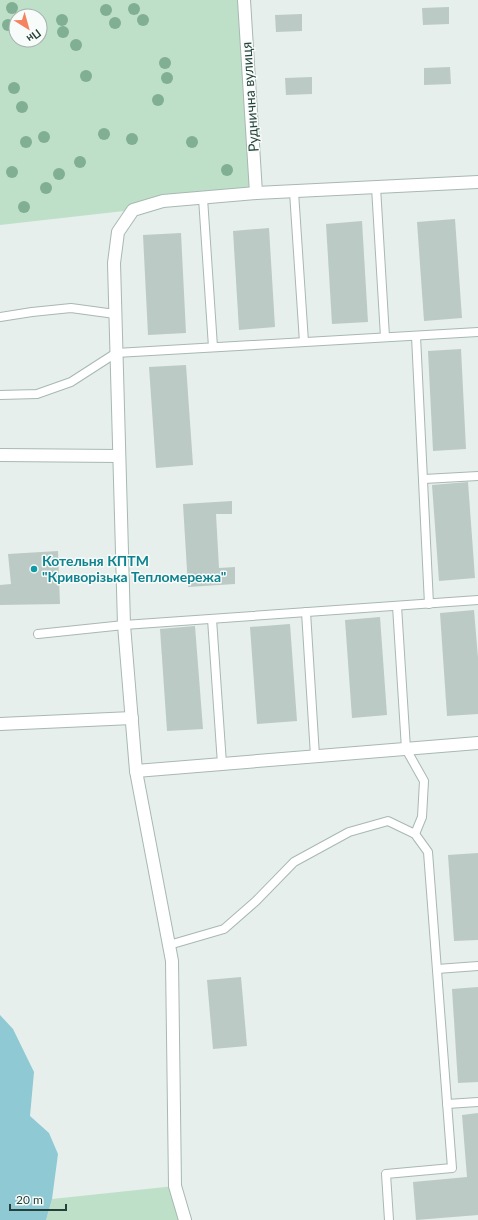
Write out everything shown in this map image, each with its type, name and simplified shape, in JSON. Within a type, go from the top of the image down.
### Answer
[{"type":"street","name":"Руднична вулиця","points":[[244,0],[256,194]]},
{"type":"street","points":[[185,1220],[175,1186],[172,961],[136,771],[124,625],[114,263],[118,232],[133,210],[163,201],[256,194],[478,182]]},
{"type":"street","points":[[0,455],[119,456]]},
{"type":"street","points":[[0,724],[132,718]]},
{"type":"street","points":[[136,771],[478,743]]},
{"type":"lane","points":[[376,188],[385,337]]},
{"type":"lane","points":[[294,192],[304,342]]},
{"type":"lane","points":[[203,198],[213,347]]},
{"type":"lane","points":[[0,317],[71,308],[115,314]]},
{"type":"lane","points":[[0,395],[37,394],[71,382],[116,352],[478,332]]},
{"type":"lane","points":[[416,336],[429,604]]},
{"type":"lane","points":[[424,479],[478,476]]},
{"type":"lane","points":[[38,634],[124,625],[478,600]]},
{"type":"lane","points":[[397,606],[406,749],[424,781],[422,817],[415,834]]},
{"type":"lane","points":[[306,612],[315,756]]},
{"type":"lane","points":[[212,619],[222,764]]},
{"type":"lane","points":[[169,945],[224,929],[256,901],[294,862],[349,832],[388,821],[415,834],[428,852],[452,1168],[386,1174],[389,1220]]},
{"type":"lane","points":[[437,969],[478,966]]},
{"type":"lane","points":[[447,1104],[478,1102]]},
{"type":"green space","points":[[0,0],[244,0],[256,193],[133,210],[0,225]]},
{"type":"green space","points":[[175,1186],[185,1220],[46,1220],[52,1199]]},
{"type":"water","points":[[0,1015],[13,1029],[34,1072],[30,1116],[49,1133],[58,1154],[52,1199],[46,1220],[0,1220]]},
{"type":"building","points":[[449,7],[449,24],[423,25],[422,8]]},
{"type":"building","points":[[302,14],[302,31],[276,32],[275,15]]},
{"type":"building","points":[[450,67],[451,84],[424,85],[424,68]]},
{"type":"building","points":[[312,77],[312,94],[286,95],[285,78]]},
{"type":"building","points":[[455,219],[462,318],[424,321],[417,222]]},
{"type":"building","points":[[362,221],[368,322],[332,324],[326,224]]},
{"type":"building","points":[[269,228],[275,327],[239,330],[233,231]]},
{"type":"building","points":[[181,233],[186,333],[148,335],[143,235]]},
{"type":"building","points":[[461,349],[466,449],[433,451],[428,351]]},
{"type":"building","points":[[186,365],[193,465],[156,468],[149,367]]},
{"type":"building","points":[[468,482],[475,578],[439,581],[432,485]]},
{"type":"building","points":[[232,501],[232,514],[216,514],[219,568],[235,567],[235,584],[188,587],[183,504]]},
{"type":"building","name":"Котельня КПТМ \"Криворізька Тепломережа\"","points":[[58,551],[60,604],[0,605],[0,585],[11,584],[8,554]]},
{"type":"building","points":[[474,610],[478,658],[478,714],[447,716],[440,613]]},
{"type":"building","points":[[380,617],[387,715],[352,718],[345,620]]},
{"type":"building","points":[[290,624],[297,721],[257,724],[250,627]]},
{"type":"building","points":[[195,626],[203,729],[167,731],[160,629]]},
{"type":"building","points":[[478,853],[478,940],[454,941],[448,855]]},
{"type":"building","points":[[241,977],[247,1046],[213,1049],[207,980]]},
{"type":"building","points":[[478,987],[478,1082],[458,1083],[452,989]]},
{"type":"building","points":[[478,1113],[478,1215],[416,1220],[413,1182],[467,1177],[462,1115]]},
{"type":"place","name":"Котельня КПТМ \"Криворізька Тепломережа\"","points":[[34,569]]}]
